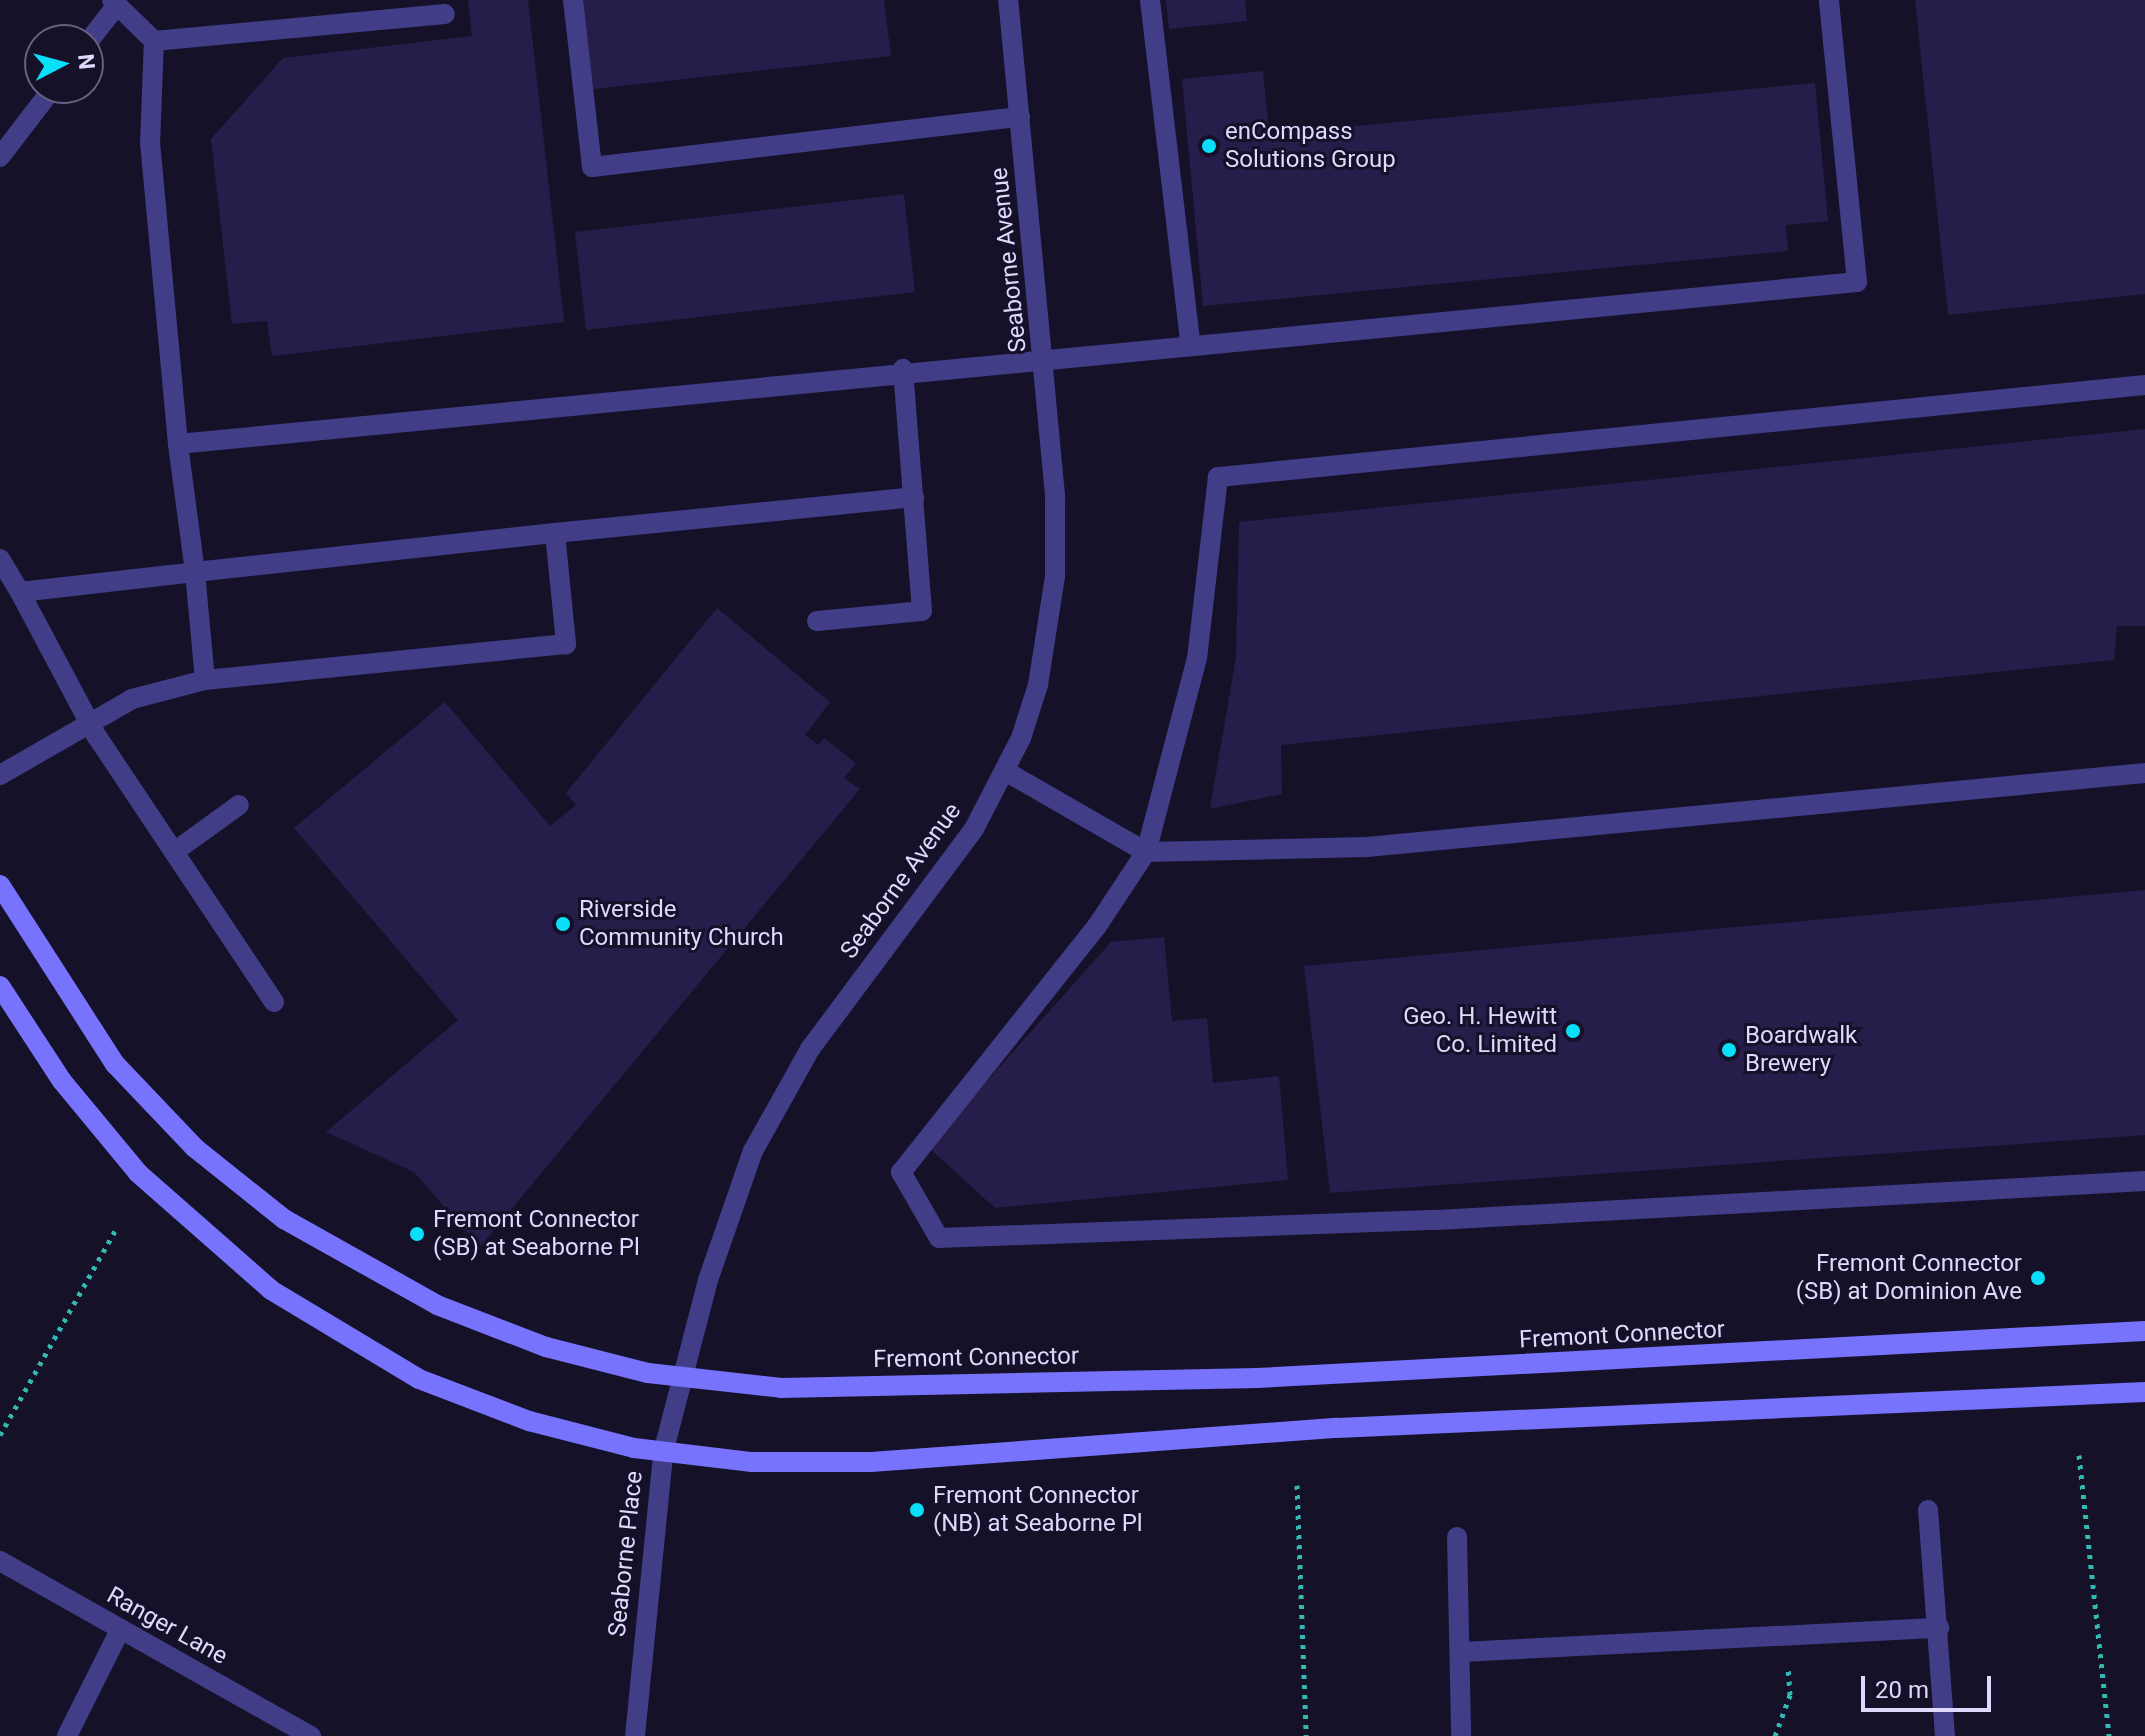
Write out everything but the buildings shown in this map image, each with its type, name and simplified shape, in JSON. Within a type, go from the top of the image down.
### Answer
[{"type":"main road","name":"Fremont Connector","points":[[0,885],[115,1064],[195,1148],[284,1219],[384,1280],[490,1327],[681,1380],[781,1388],[1257,1378],[2145,1331]]},
{"type":"main road","points":[[0,986],[62,1081],[138,1173],[271,1290],[369,1353],[473,1402],[663,1453],[871,1462],[1337,1428],[2145,1392]]},
{"type":"street","points":[[573,0],[592,167],[1020,117]]},
{"type":"street","name":"Seaborne Avenue","points":[[681,1380],[730,1215],[780,1097],[961,850],[1005,771],[1038,685],[1055,577],[1046,358],[1008,0]]},
{"type":"street","points":[[1150,0],[1190,343]]},
{"type":"street","points":[[178,444],[903,369],[1857,282],[1829,0]]},
{"type":"street","points":[[100,24],[114,2],[154,41],[150,144],[178,444],[205,680]]},
{"type":"street","points":[[154,41],[445,14]]},
{"type":"street","points":[[0,157],[41,104]]},
{"type":"street","points":[[817,621],[922,611],[903,369]]},
{"type":"street","points":[[2145,385],[1218,477],[1197,658],[1146,852],[1097,926],[901,1172],[939,1238],[1437,1220],[2145,1181]]},
{"type":"street","points":[[20,592],[914,497]]},
{"type":"street","points":[[0,775],[92,728],[132,699],[205,680],[566,644],[555,533]]},
{"type":"street","points":[[0,559],[92,728],[274,1002]]},
{"type":"street","points":[[1005,771],[1146,852],[1367,847],[2145,773]]},
{"type":"street","points":[[174,852],[239,805]]},
{"type":"street","name":"Seaborne Place","points":[[635,1736],[663,1453],[681,1380]]},
{"type":"street","points":[[1928,1510],[1945,1736]]},
{"type":"street","points":[[1457,1537],[1461,1736]]},
{"type":"street","name":"Ranger Lane","points":[[0,1561],[311,1736]]},
{"type":"street","points":[[1461,1652],[1939,1628]]},
{"type":"street","points":[[67,1736],[120,1630]]},
{"type":"path","points":[[0,1435],[116,1229]]},
{"type":"path","points":[[2079,1455],[2109,1736]]},
{"type":"path","points":[[1297,1485],[1306,1736]]},
{"type":"path","points":[[1775,1736],[1790,1695],[1786,1636]]},
{"type":"place","name":"enCompass Solutions Group","points":[[1209,146]]},
{"type":"place","name":"Riverside Community Church","points":[[563,924]]},
{"type":"place","name":"Geo. H. Hewitt Co. Limited","points":[[1573,1031]]},
{"type":"place","name":"Boardwalk Brewery","points":[[1729,1050]]},
{"type":"place","name":"Fremont Connector (SB) at Seaborne Pl","points":[[417,1234]]},
{"type":"place","name":"Fremont Connector (SB) at Dominion Ave","points":[[2038,1278]]},
{"type":"place","name":"Fremont Connector (NB) at Seaborne Pl","points":[[917,1510]]}]
